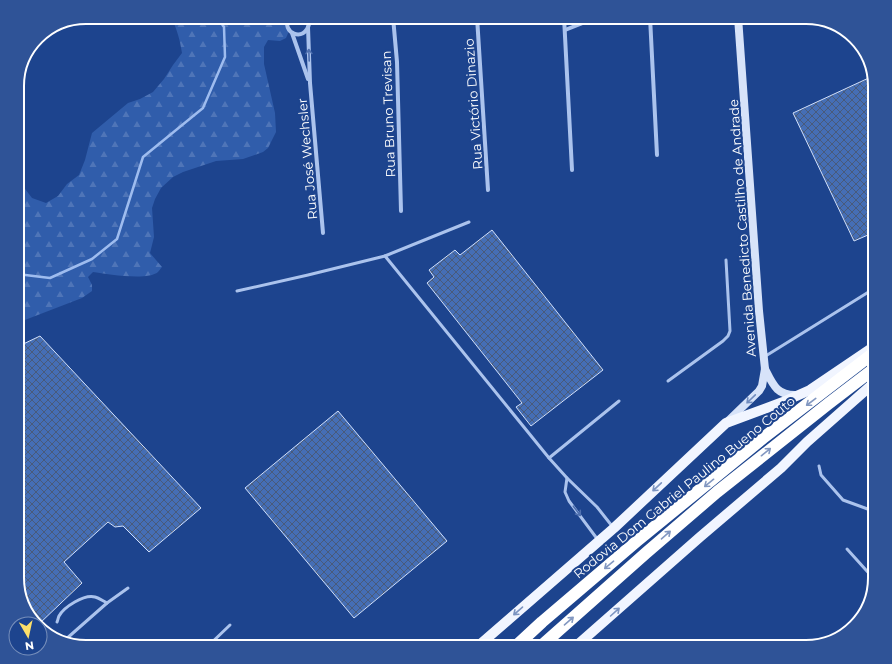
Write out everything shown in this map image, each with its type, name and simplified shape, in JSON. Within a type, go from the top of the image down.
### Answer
[{"type":"highway","name":"Rodovia Dom Gabriel Paulino Bueno Couto","points":[[523,640],[637,541],[763,438],[868,357]]},
{"type":"highway","name":"Rodovia Dom Gabriel Paulino Bueno Couto","points":[[548,640],[646,552],[717,492],[868,373]]},
{"type":"main road","name":"Avenida Benedicto Castilho de Andrade","points":[[726,423],[759,391],[762,386],[765,369],[759,311],[738,24]]},
{"type":"main road","points":[[485,640],[614,528],[726,423],[783,402],[810,390],[868,351]]},
{"type":"main road","points":[[765,369],[777,390],[784,394],[798,395]]},
{"type":"main road","points":[[583,640],[781,468],[807,442],[868,388]]},
{"type":"street","name":"Rua José Wechsler","points":[[286,24],[292,33],[310,84]]},
{"type":"street","name":"Rua José Wechsler","points":[[309,24],[310,84],[323,233]]},
{"type":"street","name":"Rua Bruno Trevisan","points":[[394,24],[397,62],[401,211]]},
{"type":"street","name":"Rua Victório Dinazio","points":[[477,24],[488,190]]},
{"type":"street","points":[[565,24],[572,170]]},
{"type":"street","points":[[565,30],[580,24]]},
{"type":"street","points":[[650,24],[657,155]]},
{"type":"street","points":[[292,33],[303,33],[308,27]]},
{"type":"lane","points":[[237,291],[385,256],[469,222]]},
{"type":"lane","points":[[385,256],[550,458],[567,478],[597,507],[614,528]]},
{"type":"lane","points":[[668,381],[723,341],[730,332],[726,260]]},
{"type":"lane","points":[[764,357],[868,292]]},
{"type":"lane","points":[[550,458],[619,401]]},
{"type":"lane","points":[[819,466],[821,475],[843,500],[868,510]]},
{"type":"lane","points":[[567,478],[565,492],[569,501],[599,540]]},
{"type":"lane","points":[[847,549],[868,572]]},
{"type":"lane","points":[[68,637],[107,603],[128,588]]},
{"type":"lane","points":[[57,622],[59,615],[74,602],[85,597],[94,597],[107,603]]},
{"type":"lane","points":[[214,640],[230,625]]},
{"type":"green space","points":[[174,24],[289,24],[286,38],[280,41],[268,40],[264,47],[264,64],[275,113],[276,132],[268,148],[263,152],[243,159],[216,161],[183,172],[173,177],[161,188],[152,208],[154,237],[150,253],[162,267],[158,272],[153,275],[136,276],[93,272],[88,277],[92,285],[92,291],[82,298],[24,320],[24,188],[32,198],[46,203],[58,196],[67,184],[79,175],[85,160],[92,133],[128,103],[153,92],[182,53]]},
{"type":"building","points":[[867,79],[868,235],[854,241],[793,113]]},
{"type":"building","points":[[492,230],[603,370],[531,426],[516,407],[522,403],[427,283],[434,277],[429,270],[455,250],[460,255]]},
{"type":"building","points":[[40,336],[201,508],[149,552],[123,526],[115,527],[108,522],[64,562],[82,583],[47,616],[37,616],[32,609],[26,594],[24,582],[24,344]]},
{"type":"building","points":[[338,411],[447,541],[354,618],[245,488]]},
{"type":"waterway","points":[[24,275],[50,278],[92,259],[117,239],[143,157],[203,108],[225,57],[224,27],[222,24]]}]
